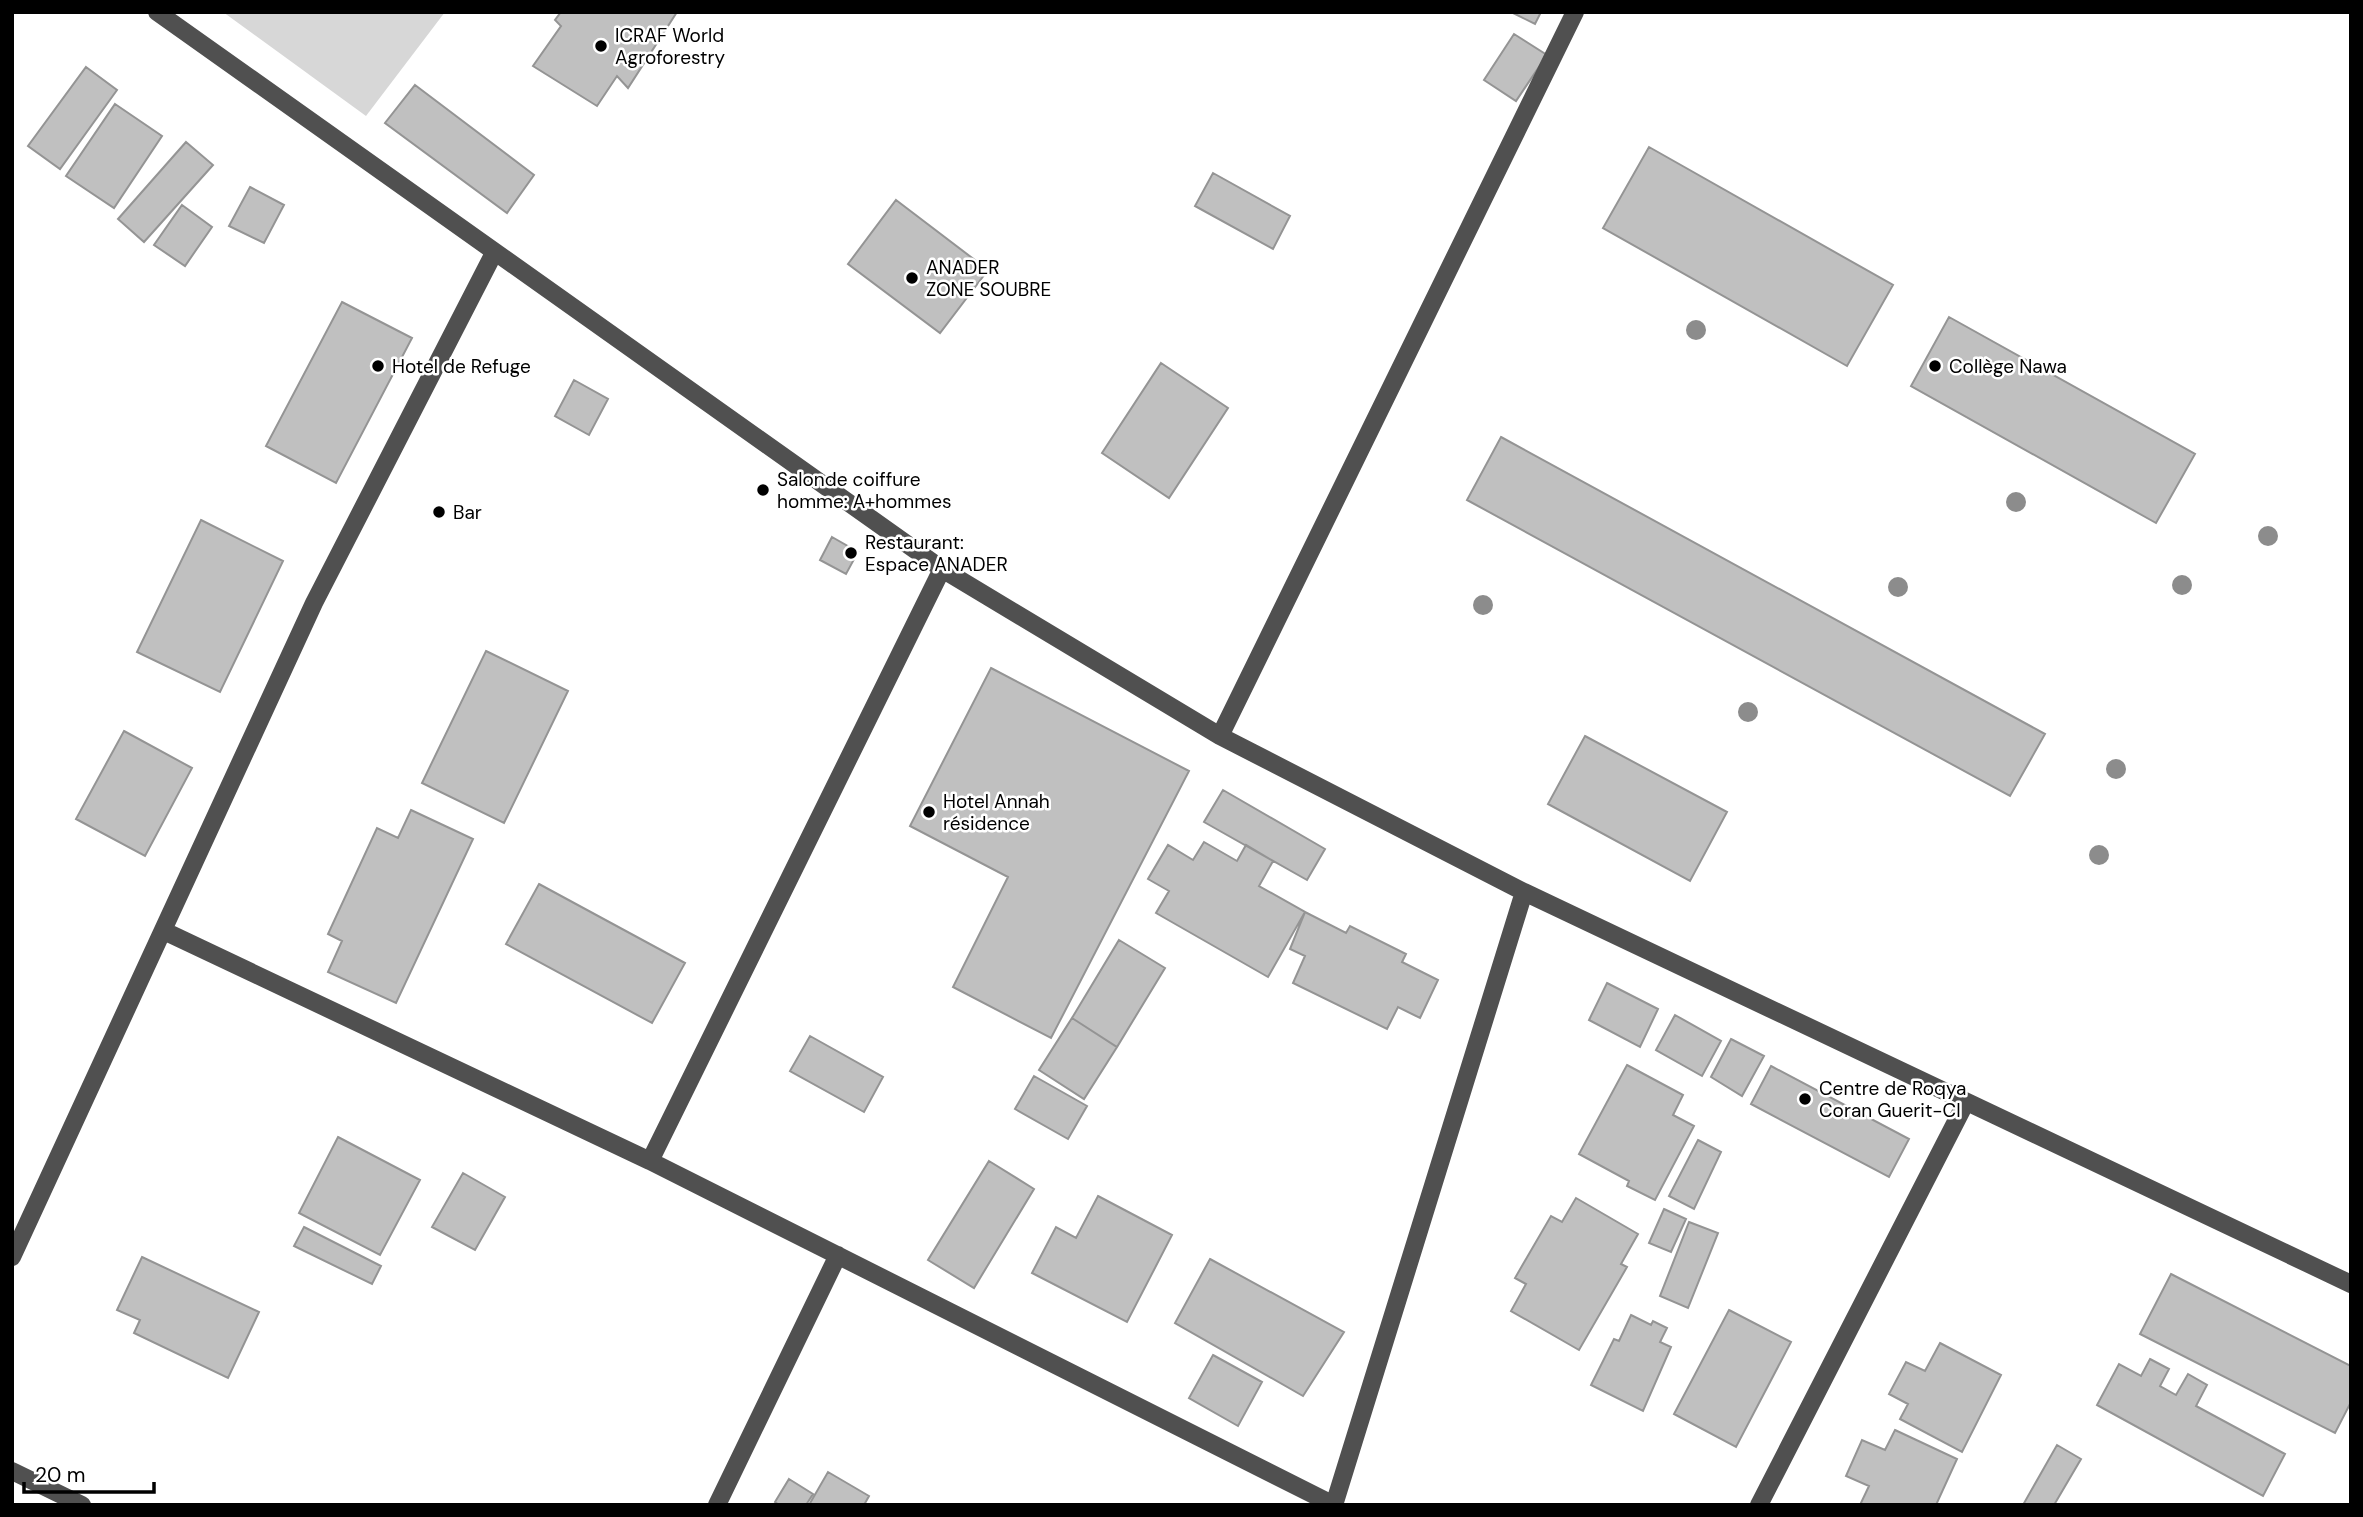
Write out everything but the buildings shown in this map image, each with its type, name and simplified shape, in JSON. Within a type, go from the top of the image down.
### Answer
[{"type":"street","points":[[157,12],[942,569],[1220,736],[1524,891],[2351,1284]]},
{"type":"street","points":[[1220,736],[1575,12]]},
{"type":"street","points":[[12,1257],[314,603],[494,253]]},
{"type":"street","points":[[650,1161],[942,569]]},
{"type":"street","points":[[164,931],[650,1161],[1334,1505],[1524,891]]},
{"type":"street","points":[[1759,1505],[1966,1102]]},
{"type":"street","points":[[717,1505],[838,1255]]},
{"type":"street","points":[[12,1471],[82,1505]]},
{"type":"shaded area","points":[[223,12],[445,12],[366,116]]},
{"type":"place","name":"ICRAF World Agroforestry","points":[[601,46]]},
{"type":"place","name":"ANADER ZONE SOUBRE","points":[[912,278]]},
{"type":"place","name":"Hotel de Refuge","points":[[378,366]]},
{"type":"place","name":"Collège Nawa","points":[[1935,366]]},
{"type":"place","name":"Salonde coiffure homme: A+hommes","points":[[763,490]]},
{"type":"place","name":"Bar","points":[[439,512]]},
{"type":"place","name":"Restaurant: Espace ANADER","points":[[851,553]]},
{"type":"place","name":"Hotel Annah résidence","points":[[929,812]]},
{"type":"place","name":"Centre de Roqya Coran Guerit-CI","points":[[1805,1099]]}]
